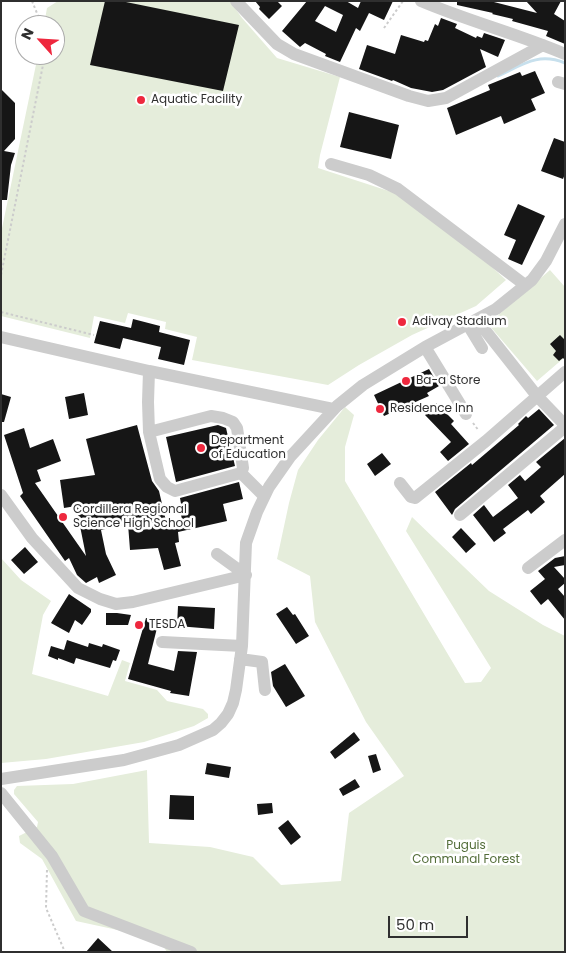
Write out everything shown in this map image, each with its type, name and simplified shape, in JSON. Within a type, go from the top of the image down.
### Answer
[{"type":"street","points":[[236,1],[277,44],[294,54],[409,96],[428,101],[446,98],[543,45]]},
{"type":"street","points":[[421,1],[446,12],[565,54]]},
{"type":"street","points":[[331,164],[369,175],[398,189],[525,285]]},
{"type":"street","points":[[1,778],[124,760],[179,745],[213,730],[228,714],[233,703],[241,652],[246,543],[257,512],[269,487],[290,457],[333,409],[364,385],[425,347],[496,309],[532,280],[546,261],[565,224]]},
{"type":"street","points":[[473,322],[482,348]]},
{"type":"street","points":[[460,515],[565,426],[473,322]]},
{"type":"street","points":[[1,337],[149,371],[333,409]]},
{"type":"street","points":[[425,347],[466,414]]},
{"type":"street","points":[[149,371],[149,432],[160,479],[167,488],[175,491],[241,472]]},
{"type":"street","points":[[400,483],[410,497],[415,498],[486,441],[565,372]]},
{"type":"street","points":[[149,432],[211,416],[233,422],[237,428],[244,463],[241,472]]},
{"type":"street","points":[[241,472],[264,496]]},
{"type":"street","points":[[1,496],[32,538],[78,588],[100,599],[116,604],[132,602],[246,575]]},
{"type":"street","points":[[528,568],[565,540]]},
{"type":"street","points":[[217,554],[246,575]]},
{"type":"street","points":[[162,642],[241,652],[262,662],[265,690]]},
{"type":"street","points":[[1,793],[52,856],[84,911],[192,952]]},
{"type":"path","points":[[32,1],[38,15]]},
{"type":"path","points":[[384,28],[403,1]]},
{"type":"path","points":[[1,275],[43,65]]},
{"type":"path","points":[[1,312],[94,335]]},
{"type":"path","points":[[466,414],[486,441]]},
{"type":"path","points":[[52,856],[46,874],[46,908],[65,952]]},
{"type":"green space","points":[[58,1],[230,1],[242,18],[277,58],[340,77],[318,168],[401,195],[429,209],[506,280],[476,306],[412,335],[328,385],[192,360],[197,337],[165,329],[166,322],[128,313],[125,323],[94,316],[90,338],[1,316],[1,233],[36,65],[65,65],[65,15],[46,15],[47,8]]},
{"type":"green space","points":[[550,270],[565,287],[565,357],[537,381],[488,324]]},
{"type":"green space","name":"Puguis Communal Forest","points":[[345,407],[354,415],[345,447],[345,481],[465,683],[481,682],[491,668],[406,531],[412,517],[489,591],[543,625],[565,636],[565,952],[167,952],[159,939],[76,921],[42,859],[20,843],[19,836],[37,827],[38,822],[14,794],[17,786],[73,784],[147,770],[149,843],[210,847],[253,857],[281,885],[341,881],[349,813],[404,776],[366,722],[315,622],[310,576],[277,559],[298,470],[318,440]]},
{"type":"green space","points":[[1,558],[21,580],[51,601],[43,615],[32,674],[108,696],[122,660],[130,663],[125,681],[157,690],[167,701],[203,709],[208,714],[208,718],[194,726],[144,742],[46,759],[1,763]]},
{"type":"building","points":[[105,1],[121,1],[239,25],[223,91],[90,65]]},
{"type":"building","points":[[255,1],[277,1],[282,6],[269,19],[259,9],[260,7]]},
{"type":"building","points":[[307,1],[346,1],[358,8],[361,1],[393,1],[384,20],[369,13],[360,31],[356,28],[340,62],[325,56],[326,54],[305,43],[300,47],[282,31]],"holes":[[[325,6],[343,15],[336,32],[315,21]]]},
{"type":"building","points":[[457,1],[490,1],[537,13],[526,1],[561,1],[554,14],[565,21],[565,44],[546,36],[548,31],[512,21],[513,19],[493,13],[457,5]]},
{"type":"building","points":[[441,18],[457,24],[455,28],[476,38],[477,36],[482,38],[484,33],[505,40],[498,57],[480,49],[486,67],[443,90],[432,92],[411,88],[359,69],[367,45],[395,54],[401,35],[424,42],[425,40],[428,41],[435,24],[438,26]]},
{"type":"building","points":[[535,71],[545,93],[531,99],[536,110],[504,124],[501,116],[456,135],[447,108],[490,90],[488,85],[520,72],[522,76]]},
{"type":"building","points":[[1,89],[15,103],[15,139],[4,151],[15,153],[11,165],[7,200],[1,200]]},
{"type":"building","points":[[349,112],[399,125],[391,159],[340,147]]},
{"type":"building","points":[[554,138],[565,142],[565,174],[563,179],[541,171]]},
{"type":"building","points":[[518,204],[545,216],[522,265],[508,259],[516,240],[504,235]]},
{"type":"building","points":[[133,319],[160,326],[159,332],[190,340],[184,365],[158,359],[161,347],[123,338],[120,349],[94,343],[100,321],[131,328]]},
{"type":"building","points":[[560,335],[565,340],[565,360],[563,358],[559,361],[553,355],[556,351],[550,344]]},
{"type":"building","points":[[429,369],[439,386],[427,393],[429,396],[384,416],[374,395]]},
{"type":"building","points":[[84,393],[88,415],[69,419],[65,397]]},
{"type":"building","points":[[1,394],[11,397],[4,422],[1,422]]},
{"type":"building","points":[[436,403],[454,421],[451,424],[469,444],[448,461],[440,452],[451,442],[425,415]]},
{"type":"building","points":[[539,409],[554,425],[455,509],[452,515],[435,492],[471,463],[472,465],[519,425],[526,416],[528,418]]},
{"type":"building","points":[[137,425],[152,481],[159,491],[166,521],[182,519],[180,498],[239,482],[243,499],[223,504],[227,521],[178,532],[179,542],[175,543],[181,566],[164,570],[158,548],[130,550],[128,524],[101,530],[106,554],[116,575],[99,583],[97,577],[86,583],[77,575],[69,558],[65,561],[20,496],[23,493],[4,435],[24,428],[30,448],[53,439],[61,461],[37,470],[41,481],[35,483],[86,556],[76,506],[64,508],[60,480],[95,475],[86,439]]},
{"type":"building","points":[[218,425],[226,428],[235,466],[176,482],[166,437]]},
{"type":"building","points":[[565,438],[565,474],[540,496],[545,502],[531,514],[528,510],[503,529],[506,533],[494,542],[473,515],[484,505],[493,517],[518,498],[508,485],[520,475],[525,481],[541,467],[536,462]]},
{"type":"building","points":[[382,453],[391,464],[375,476],[367,464]]},
{"type":"building","points":[[461,528],[476,544],[466,553],[452,537]]},
{"type":"building","points":[[25,547],[38,562],[24,574],[11,560]]},
{"type":"building","points":[[565,556],[565,565],[554,567],[565,579],[565,583],[558,589],[565,597],[565,620],[548,599],[541,605],[530,591],[545,579],[538,571],[555,558]]},
{"type":"building","points":[[69,594],[91,609],[91,612],[82,625],[75,620],[69,633],[51,623]]},
{"type":"building","points":[[178,606],[215,608],[214,629],[177,626]]},
{"type":"building","points":[[287,607],[293,615],[295,614],[309,636],[296,644],[276,614]]},
{"type":"building","points":[[106,613],[131,615],[128,625],[106,625]]},
{"type":"building","points":[[146,618],[159,620],[148,664],[174,671],[178,651],[197,652],[189,696],[170,693],[171,691],[128,679]]},
{"type":"building","points":[[67,640],[88,647],[89,643],[102,647],[103,644],[120,650],[116,661],[113,660],[110,668],[76,658],[74,664],[48,656],[51,646],[64,650]]},
{"type":"building","points":[[285,664],[305,696],[286,707],[273,686],[271,672]]},
{"type":"building","points":[[354,732],[360,740],[335,759],[330,752]]},
{"type":"building","points":[[376,754],[381,770],[373,773],[368,756]]},
{"type":"building","points":[[207,763],[231,767],[229,778],[205,774]]},
{"type":"building","points":[[355,779],[360,787],[343,796],[339,789]]},
{"type":"building","points":[[170,795],[194,796],[194,820],[169,819]]},
{"type":"building","points":[[272,803],[273,813],[258,815],[257,804]]},
{"type":"building","points":[[288,820],[301,837],[291,845],[278,828]]},
{"type":"building","points":[[98,938],[113,952],[86,952]]},
{"type":"waterway","points":[[498,76],[538,59],[555,60],[565,63]]},
{"type":"place","name":"Aquatic Facility","points":[[141,100]]},
{"type":"place","name":"Adivay Stadium","points":[[402,322]]},
{"type":"place","name":"Ba-a Store","points":[[406,381]]},
{"type":"place","name":"Residence Inn","points":[[380,409]]},
{"type":"place","name":"Department of Education","points":[[201,448]]},
{"type":"place","name":"Cordillera Regional Science High School","points":[[63,517]]},
{"type":"place","name":"TESDA","points":[[139,625]]}]
